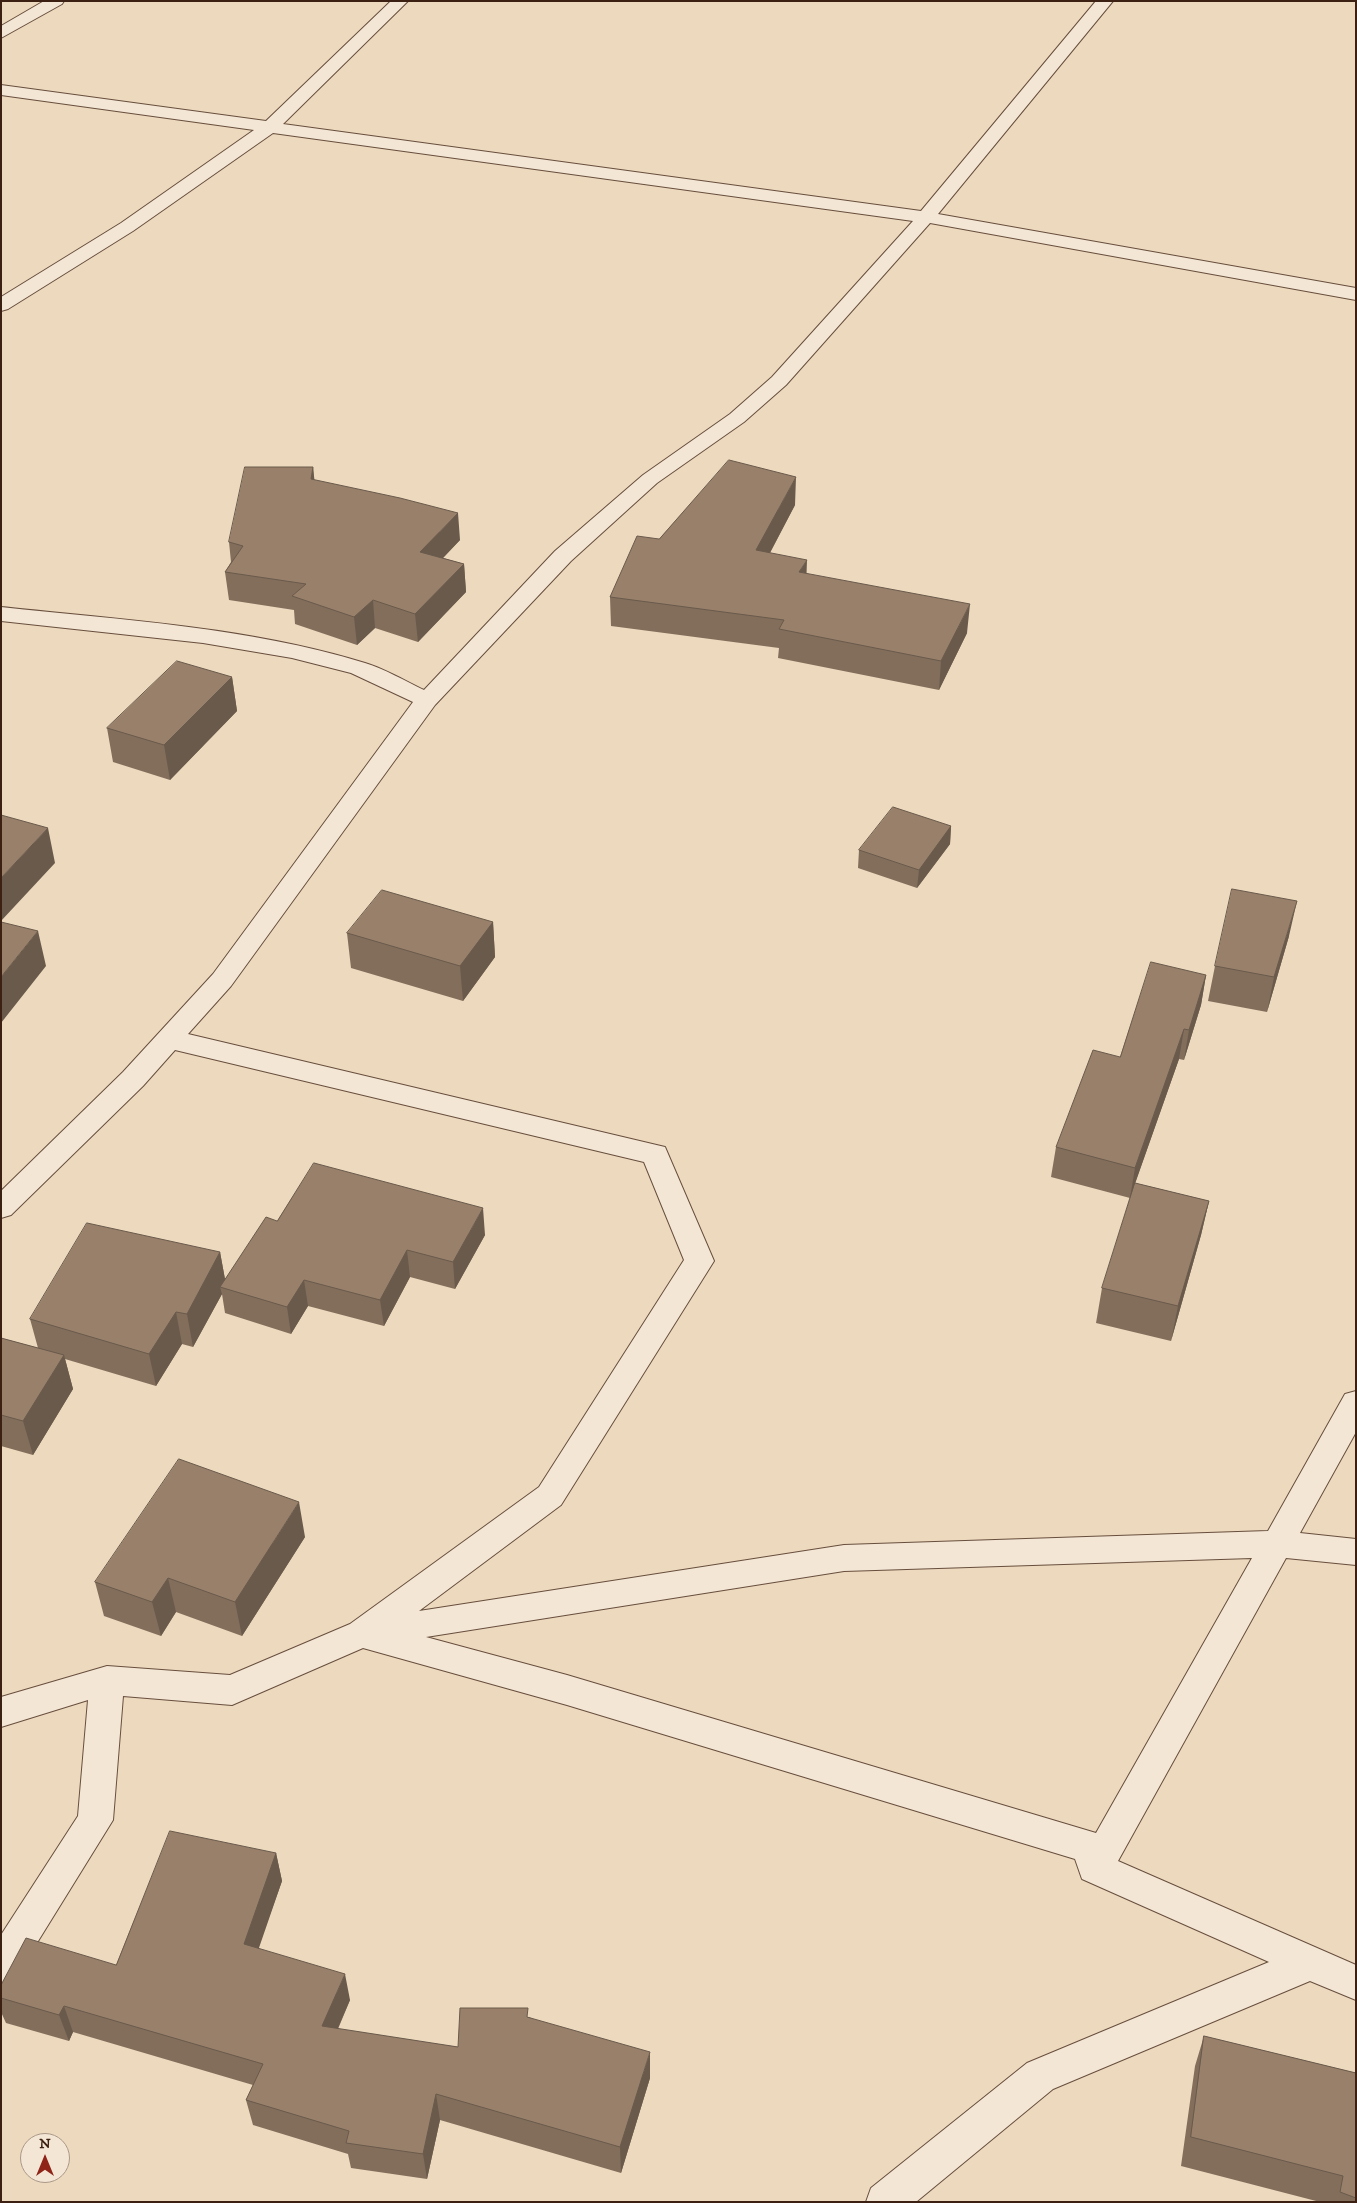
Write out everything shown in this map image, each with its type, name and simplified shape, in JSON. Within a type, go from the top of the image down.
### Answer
[{"type":"street","points":[[1,33],[56,1]]},
{"type":"street","points":[[1,305],[127,227],[270,127],[400,1]]},
{"type":"street","points":[[1,1208],[133,1079],[222,980],[427,700],[564,556],[650,479],[737,418],[779,381],[926,217],[1104,1]]},
{"type":"street","points":[[1,90],[926,217],[1356,294]]},
{"type":"street","points":[[1,614],[203,636],[293,651],[359,668],[427,700]]},
{"type":"street","points":[[1,1712],[107,1680],[232,1690],[362,1634],[550,1496],[699,1261],[655,1154],[168,1039]]},
{"type":"street","points":[[1095,1868],[1356,1403]]},
{"type":"street","points":[[362,1634],[844,1558],[1277,1544],[1356,1552]]},
{"type":"street","points":[[362,1634],[567,1690],[1089,1847],[1095,1868]]},
{"type":"street","points":[[1,1968],[95,1820],[107,1680]]},
{"type":"street","points":[[1095,1868],[1356,1983]]},
{"type":"street","points":[[885,2202],[1040,2076],[1310,1963]]},
{"type":"building","points":[[729,460],[796,477],[756,550],[807,560],[799,572],[970,604],[941,661],[779,629],[784,620],[610,597],[637,536],[659,539]]},
{"type":"building","points":[[245,467],[313,467],[311,479],[400,498],[458,513],[420,552],[464,564],[415,614],[373,600],[354,617],[292,596],[306,584],[225,572],[243,546],[229,542]]},
{"type":"building","points":[[177,661],[232,677],[164,745],[107,728]]},
{"type":"building","points":[[893,807],[951,826],[919,870],[859,850]]},
{"type":"building","points":[[1,815],[48,828],[1,878]]},
{"type":"building","points":[[1232,889],[1297,901],[1274,977],[1215,966]]},
{"type":"building","points":[[382,890],[493,922],[460,966],[347,933]]},
{"type":"building","points":[[1,922],[38,931],[1,977]]},
{"type":"building","points":[[1151,962],[1206,975],[1189,1030],[1184,1029],[1135,1168],[1056,1147],[1093,1050],[1120,1057]]},
{"type":"building","points":[[314,1163],[483,1208],[453,1262],[407,1250],[380,1300],[304,1280],[287,1307],[220,1287],[266,1217],[277,1221]]},
{"type":"building","points":[[1135,1183],[1209,1201],[1178,1306],[1102,1288]]},
{"type":"building","points":[[87,1223],[220,1252],[187,1314],[176,1312],[149,1354],[30,1319]]},
{"type":"building","points":[[1,1338],[64,1355],[23,1421],[1,1415]]},
{"type":"building","points":[[179,1459],[299,1502],[235,1602],[168,1578],[152,1602],[95,1582]]},
{"type":"building","points":[[170,1831],[276,1853],[244,1944],[345,1974],[322,2026],[458,2047],[460,2008],[528,2008],[527,2017],[650,2052],[620,2147],[436,2094],[423,2154],[346,2143],[349,2131],[246,2100],[263,2064],[64,2006],[59,2015],[1,1998],[1,1985],[26,1938],[116,1965]]},
{"type":"building","points":[[1204,2036],[1356,2073],[1356,2198],[1340,2192],[1343,2176],[1191,2137]]}]
